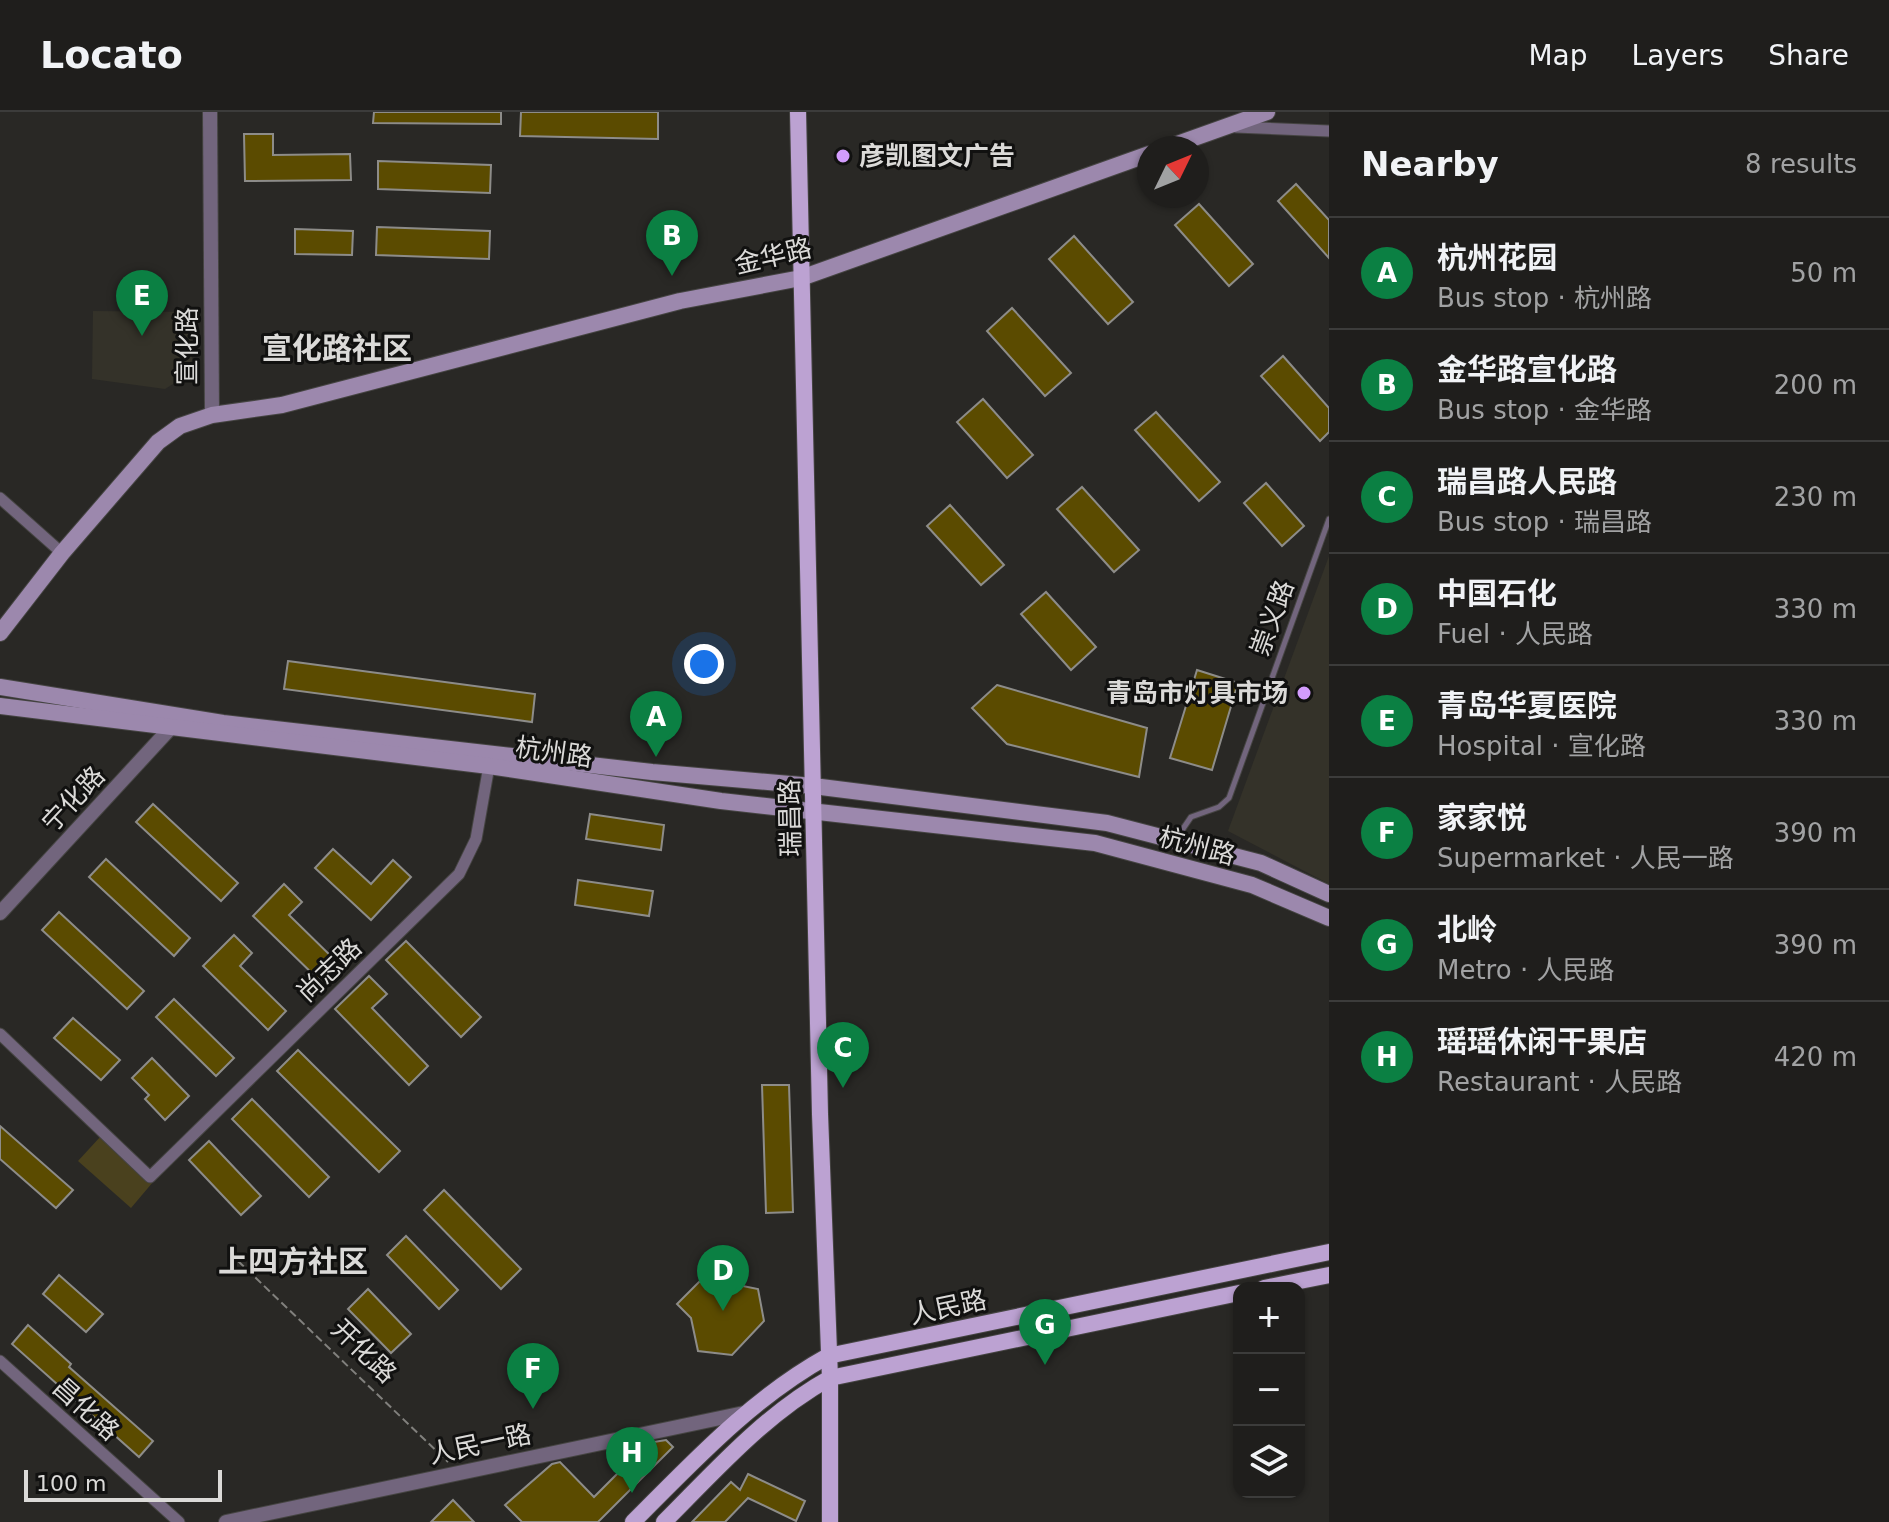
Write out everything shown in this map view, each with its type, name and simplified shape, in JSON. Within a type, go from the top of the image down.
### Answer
[{"type":"main road","name":"瑞昌路","points":[[798,112],[813,809],[830,1378],[830,1522]]},
{"type":"main road","points":[[1199,136],[1267,112]]},
{"type":"main road","name":"金华路","points":[[212,415],[282,405],[680,301],[801,278],[1137,158]]},
{"type":"main road","name":"宣化路","points":[[0,633],[62,553],[158,442],[180,426],[212,415]]},
{"type":"main road","name":"杭州路","points":[[0,687],[176,722],[721,801],[1095,843],[1252,885],[1329,918]]},
{"type":"main road","name":"杭州路","points":[[0,706],[813,786],[1107,823],[1261,863],[1329,894]]},
{"type":"main road","name":"人民路","points":[[633,1522],[744,1413],[790,1378],[828,1356],[1329,1252]]},
{"type":"main road","points":[[1294,1282],[1329,1275]]},
{"type":"main road","name":"人民路","points":[[664,1522],[757,1429],[801,1394],[830,1378],[1233,1294]]},
{"type":"street","name":"宣化路","points":[[210,112],[212,415]]},
{"type":"street","points":[[1227,126],[1329,131]]},
{"type":"street","points":[[0,498],[62,553]]},
{"type":"street","name":"宁化路","points":[[0,913],[176,722]]},
{"type":"street","name":"尚志路","points":[[0,1034],[150,1177],[459,874],[476,839],[489,766]]},
{"type":"street","name":"昌化路","points":[[0,1361],[179,1522]]},
{"type":"street","name":"人民一路","points":[[226,1522],[744,1413]]},
{"type":"lane","name":"崇义路","points":[[1175,840],[1191,817],[1219,807],[1229,798],[1329,519]]},
{"type":"path","name":"开化路","points":[[238,1261],[459,1473]]},
{"type":"shaded area","points":[[93,311],[191,312],[192,360],[181,379],[165,389],[92,379]]},
{"type":"shaded area","name":"青岛市灯具市场","points":[[1329,556],[1329,884],[1228,831]]},
{"type":"shaded area","points":[[101,1136],[153,1182],[131,1208],[78,1161]]},
{"type":"building","points":[[374,112],[501,112],[501,124],[373,123]]},
{"type":"building","points":[[521,112],[658,112],[658,139],[520,136]]},
{"type":"building","points":[[244,134],[273,134],[273,155],[350,154],[351,180],[245,181]]},
{"type":"building","points":[[378,161],[491,165],[490,193],[378,189]]},
{"type":"building","points":[[1296,184],[1329,220],[1329,258],[1278,201]]},
{"type":"building","points":[[1194,208],[1203,208],[1253,264],[1229,286],[1175,225]]},
{"type":"building","points":[[377,227],[490,231],[489,259],[376,255]]},
{"type":"building","points":[[295,229],[353,231],[352,255],[295,254]]},
{"type":"building","points":[[1074,236],[1133,302],[1108,324],[1049,259]]},
{"type":"building","points":[[1012,308],[1071,373],[1045,396],[987,331]]},
{"type":"building","points":[[1283,356],[1329,408],[1329,432],[1320,441],[1261,376]]},
{"type":"building","points":[[983,399],[1033,455],[1007,478],[957,422]]},
{"type":"building","points":[[1156,412],[1220,482],[1199,501],[1135,430]]},
{"type":"building","points":[[1266,483],[1304,526],[1282,546],[1244,503]]},
{"type":"building","points":[[1082,487],[1139,550],[1114,572],[1057,509]]},
{"type":"building","points":[[950,505],[1004,565],[981,585],[927,526]]},
{"type":"building","points":[[1046,592],[1096,647],[1071,670],[1021,614]]},
{"type":"building","points":[[288,661],[535,694],[532,722],[284,689]]},
{"type":"building","points":[[1197,670],[1238,683],[1212,770],[1170,758]]},
{"type":"building","points":[[997,685],[1147,728],[1139,777],[1007,744],[972,708]]},
{"type":"building","points":[[153,804],[238,883],[221,901],[136,822]]},
{"type":"building","points":[[590,814],[664,825],[661,850],[586,839]]},
{"type":"building","points":[[333,849],[371,884],[393,860],[411,877],[371,920],[315,868]]},
{"type":"building","points":[[106,859],[190,938],[174,956],[89,877]]},
{"type":"building","points":[[578,880],[653,891],[649,916],[575,905]]},
{"type":"building","points":[[284,884],[302,902],[289,915],[336,961],[318,979],[253,916]]},
{"type":"building","points":[[59,912],[144,991],[127,1009],[42,930]]},
{"type":"building","points":[[234,935],[252,953],[240,966],[286,1011],[268,1030],[203,966]]},
{"type":"building","points":[[406,941],[481,1017],[461,1037],[386,960]]},
{"type":"building","points":[[369,976],[387,994],[372,1008],[428,1066],[409,1085],[335,1009]]},
{"type":"building","points":[[174,999],[234,1058],[216,1076],[156,1017]]},
{"type":"building","points":[[73,1018],[120,1060],[101,1080],[54,1038]]},
{"type":"building","points":[[298,1050],[400,1151],[379,1172],[277,1071]]},
{"type":"building","points":[[152,1058],[189,1096],[165,1120],[145,1099],[149,1095],[132,1078]]},
{"type":"building","points":[[762,1085],[789,1085],[793,1212],[766,1213]]},
{"type":"building","points":[[252,1099],[329,1177],[309,1197],[232,1119]]},
{"type":"building","points":[[0,1126],[73,1190],[56,1208],[0,1159]]},
{"type":"building","points":[[209,1141],[261,1196],[241,1215],[189,1160]]},
{"type":"building","points":[[444,1190],[521,1269],[501,1289],[424,1210]]},
{"type":"building","points":[[406,1236],[458,1290],[439,1309],[387,1255]]},
{"type":"building","points":[[711,1270],[723,1282],[758,1289],[764,1321],[732,1355],[698,1351],[691,1318],[677,1304]]},
{"type":"building","points":[[59,1275],[103,1314],[86,1332],[43,1294]]},
{"type":"building","points":[[368,1289],[411,1334],[391,1353],[348,1309]]},
{"type":"building","points":[[28,1325],[71,1364],[69,1367],[153,1441],[139,1457],[12,1344]]},
{"type":"building","points":[[666,1440],[673,1447],[598,1522],[522,1522],[505,1505],[552,1464],[560,1462],[594,1497],[648,1443]]},
{"type":"building","points":[[748,1474],[805,1501],[796,1521],[748,1498],[725,1522],[692,1522],[731,1482],[740,1490]]},
{"type":"building","points":[[453,1500],[474,1522],[431,1522]]},
{"type":"place","name":"彦凯图文广告","points":[[843,156]]},
{"type":"place","name":"金华路宣化路","points":[[672,276]]},
{"type":"place","name":"青岛华夏医院","points":[[142,336]]},
{"type":"place","name":"青岛市灯具市场","points":[[1304,693]]},
{"type":"place","name":"杭州花园","points":[[656,757]]},
{"type":"place","name":"瑞昌路人民路","points":[[843,1088]]},
{"type":"place","name":"中国石化","points":[[723,1311]]},
{"type":"place","name":"北岭","points":[[1045,1365]]},
{"type":"place","name":"家家悦","points":[[533,1409]]},
{"type":"place","name":"瑶瑶休闲干果店","points":[[632,1493]]},
{"type":"district","name":"宣化路社区","points":[[337,348]]},
{"type":"district","name":"上四方社区","points":[[293,1261]]}]
